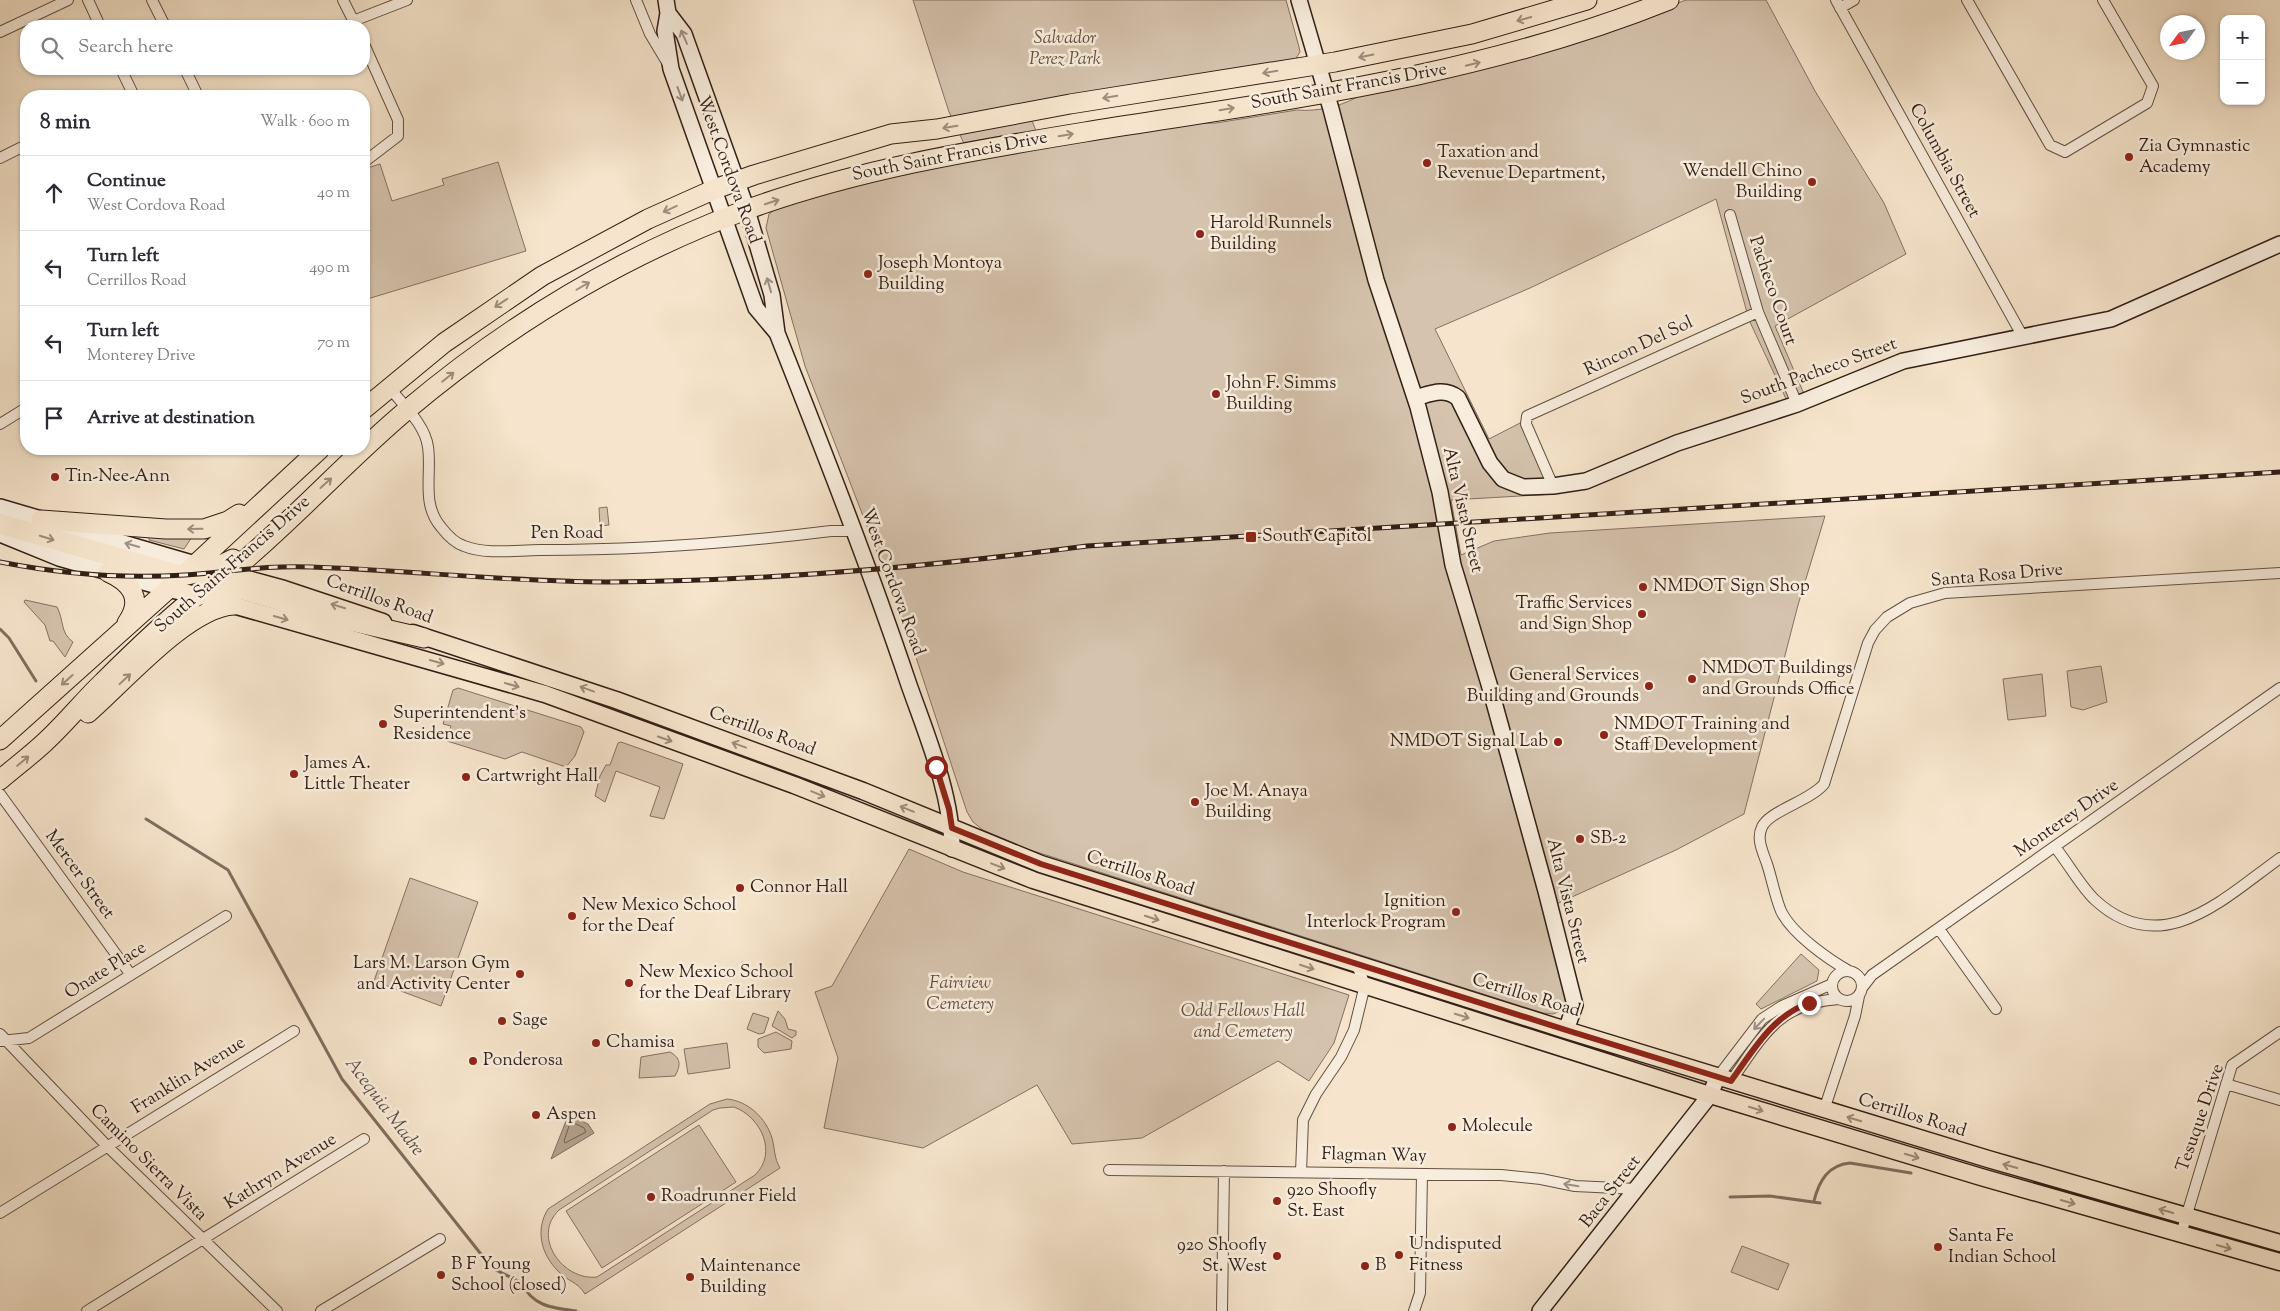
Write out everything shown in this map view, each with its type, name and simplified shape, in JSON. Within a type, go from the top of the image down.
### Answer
[{"type":"highway","name":"South Saint Francis Drive","points":[[370,404],[458,333],[542,276],[602,242],[715,189],[737,181],[833,150],[891,134],[937,129],[1070,104],[1318,64],[1448,40],[1587,0]]},
{"type":"highway","name":"South Saint Francis Drive","points":[[370,443],[406,410],[471,358],[548,307],[630,261],[747,210],[845,178],[942,155],[1416,77],[1505,55],[1590,30],[1669,0]]},
{"type":"highway","name":"South Saint Francis Drive","points":[[0,780],[46,742],[198,580],[282,482],[313,455]]},
{"type":"highway","name":"South Saint Francis Drive","points":[[0,740],[128,625],[265,540],[357,455]]},
{"type":"highway","points":[[41,520],[166,529],[204,529],[228,521],[282,482]]},
{"type":"highway","points":[[0,524],[198,580],[233,587],[342,619],[424,638]]},
{"type":"highway","points":[[108,572],[118,576],[129,586],[134,597],[135,609],[128,625]]},
{"type":"highway","points":[[46,742],[77,722],[183,627],[217,608],[234,605]]},
{"type":"main road","points":[[198,580],[234,605],[544,694],[757,771],[1033,880],[1710,1095],[1981,1177],[2280,1262]]},
{"type":"main road","name":"Cerrillos Road","points":[[424,638],[576,685],[763,754],[1041,864],[1566,1030],[1637,1050],[1724,1080],[2280,1243]]},
{"type":"main road","points":[[757,771],[763,754]]},
{"type":"street","points":[[26,20],[68,0]]},
{"type":"street","points":[[88,0],[97,20]]},
{"type":"street","points":[[152,0],[162,20]]},
{"type":"street","points":[[343,0],[353,20]]},
{"type":"street","points":[[364,20],[407,0]]},
{"type":"street","points":[[636,0],[650,34],[671,69]]},
{"type":"street","name":"Alta Vista Street","points":[[1299,0],[1326,92],[1376,280],[1415,398],[1440,492],[1453,565],[1490,684],[1573,999],[1573,1015],[1566,1030]]},
{"type":"street","points":[[1838,4],[1854,0]]},
{"type":"street","points":[[1967,0],[2050,145],[2065,152],[2148,103],[2153,86],[2103,0]]},
{"type":"street","name":"Columbia Street","points":[[1838,4],[2023,337]]},
{"type":"street","name":"West Cordova Road","points":[[667,6],[665,32],[671,69],[726,218],[756,308],[777,333]]},
{"type":"street","name":"West Cordova Road","points":[[667,6],[684,34],[737,181],[772,295],[777,333],[854,531],[913,696],[949,809],[952,828],[952,849]]},
{"type":"street","points":[[0,32],[20,23]]},
{"type":"street","points":[[370,58],[398,120],[398,136],[370,157]]},
{"type":"street","points":[[124,75],[131,90]]},
{"type":"street","points":[[188,75],[195,90]]},
{"type":"street","points":[[0,158],[20,149]]},
{"type":"street","name":"Pacheco Court","points":[[1730,215],[1758,312],[1797,404]]},
{"type":"street","name":"South Pacheco Street","points":[[1415,398],[1440,391],[1454,394],[1465,409],[1490,463],[1503,478],[1524,487],[1554,486],[1586,481],[1677,442],[1797,404],[1903,361],[2110,319],[2280,244]]},
{"type":"street","name":"Rincon Del Sol","points":[[1554,486],[1526,424],[1527,416],[1758,312]]},
{"type":"street","name":"Pen Road","points":[[389,387],[424,434],[428,447],[428,492],[434,518],[448,535],[465,546],[492,550],[612,550],[682,546],[831,531],[854,531]]},
{"type":"street","points":[[0,424],[20,412]]},
{"type":"street","points":[[0,507],[41,520],[198,580]]},
{"type":"street","points":[[0,534],[43,552],[108,572],[198,580]]},
{"type":"street","name":"Santa Rosa Drive","points":[[1829,960],[1792,926],[1782,912],[1760,840],[1762,826],[1770,818],[1818,792],[1824,784],[1868,643],[1886,617],[1910,603],[1945,593],[2280,574]]},
{"type":"street","name":"Monterey Drive","points":[[1824,1110],[1861,992],[1872,975],[2280,688]]},
{"type":"street","name":"Mercer Street","points":[[0,794],[131,975]]},
{"type":"street","points":[[2055,847],[2093,897],[2112,914],[2140,924],[2164,927],[2194,917],[2280,858]]},
{"type":"street","name":"Onate Place","points":[[1,1038],[29,1038],[226,916]]},
{"type":"street","points":[[1939,929],[1996,1009]]},
{"type":"street","points":[[1724,1080],[1769,1029],[1785,1015],[1809,1003],[1841,1000],[1852,1001],[1861,992],[1853,973],[1829,960]]},
{"type":"street","points":[[1829,960],[1833,992],[1855,1016]]},
{"type":"street","points":[[1301,1172],[1302,1120],[1316,1094],[1341,1057],[1354,1030],[1365,986],[1356,963]]},
{"type":"street","points":[[1724,1080],[1762,1019],[1782,1006],[1833,981],[1841,972],[1872,975]]},
{"type":"street","name":"Franklin Avenue","points":[[0,1212],[294,1031]]},
{"type":"street","name":"Tesuque Drive","points":[[2181,1234],[2232,1065],[2280,1032]]},
{"type":"street","name":"Camino Sierra Vista","points":[[1,1038],[107,1146],[277,1311]]},
{"type":"street","name":"Baca Street","points":[[1540,1311],[1710,1095],[1724,1080]]},
{"type":"street","points":[[2226,1084],[2280,1100]]},
{"type":"street","name":"Kathryn Avenue","points":[[87,1311],[364,1139]]},
{"type":"street","name":"Flagman Way","points":[[1109,1170],[1495,1175],[1541,1179],[1575,1186],[1637,1189]]},
{"type":"street","points":[[1222,1311],[1224,1171]]},
{"type":"street","points":[[1414,1311],[1420,1293],[1422,1174]]},
{"type":"street","points":[[321,1311],[440,1239]]},
{"type":"green space","name":"Salvador Perez Park","points":[[913,0],[1286,0],[1300,52],[1295,60],[1026,105],[1041,144],[1181,124],[1216,123],[1297,110],[1322,109],[1340,105],[1363,93],[1686,0],[1766,0],[1815,91],[1884,203],[1906,254],[1775,326],[1804,394],[1787,401],[1749,320],[1716,199],[1530,288],[1435,329],[1489,439],[1522,422],[1555,494],[1451,500],[1461,555],[1494,541],[1550,533],[1825,516],[1798,605],[1744,814],[1676,850],[1543,910],[1565,994],[1566,1009],[1553,1014],[1543,1013],[1027,849],[983,830],[973,822],[967,812],[906,627],[805,366],[766,228],[769,214],[784,203],[970,156],[949,112]]},
{"type":"green space","points":[[498,162],[526,251],[370,298],[370,167],[380,164],[392,201],[444,185],[442,179]]},
{"type":"green space","points":[[607,507],[609,525],[600,526],[599,508]]},
{"type":"green space","points":[[149,536],[192,537],[184,549],[149,540]]},
{"type":"green space","points":[[25,600],[57,607],[66,635],[73,642],[65,657],[53,641],[50,641],[45,625],[24,602]]},
{"type":"green space","points":[[2101,666],[2107,702],[2083,710],[2071,707],[2067,671]]},
{"type":"green space","points":[[2042,674],[2046,716],[2008,720],[2003,679]]},
{"type":"green space","points":[[458,688],[581,727],[584,732],[575,756],[566,767],[522,752],[505,759],[447,741],[451,726],[443,724],[453,690]]},
{"type":"green space","points":[[621,742],[683,764],[664,819],[650,816],[660,787],[616,771],[605,802],[595,796],[600,776],[606,765],[610,765],[618,743]]},
{"type":"green space","name":"Fairview Cemetery","points":[[909,849],[963,872],[1349,995],[1334,1043],[1309,1081],[1278,1061],[1142,1138],[1072,1144],[1037,1085],[923,1148],[824,1128],[838,1058],[815,992],[832,986]]},
{"type":"green space","points":[[410,878],[478,902],[441,1006],[374,981]]},
{"type":"green space","points":[[1801,954],[1819,970],[1817,981],[1761,1009],[1756,1004]]},
{"type":"green space","points":[[778,1011],[785,1019],[788,1029],[796,1031],[796,1035],[792,1038],[772,1026]]},
{"type":"green space","points":[[753,1013],[769,1018],[764,1033],[759,1034],[747,1029]]},
{"type":"green space","points":[[776,1032],[792,1041],[791,1049],[764,1053],[758,1047],[758,1039]]},
{"type":"green space","points":[[727,1043],[730,1068],[688,1074],[684,1049]]},
{"type":"green space","points":[[670,1052],[679,1062],[675,1076],[639,1078],[641,1057]]},
{"type":"green space","points":[[727,1099],[735,1100],[749,1107],[761,1117],[772,1138],[780,1168],[585,1294],[579,1286],[558,1271],[547,1257],[541,1233],[544,1217],[548,1209],[710,1104]],"holes":[[[734,1107],[744,1112],[759,1127],[766,1146],[762,1166],[755,1175],[597,1277],[584,1276],[573,1272],[563,1265],[555,1255],[550,1244],[548,1232],[551,1221],[559,1210],[713,1110]]]},
{"type":"green space","name":"Roadrunner Field","points":[[699,1125],[736,1182],[602,1268],[566,1211]]},
{"type":"green space","points":[[1742,1246],[1789,1264],[1778,1290],[1731,1272]]},
{"type":"water","points":[[576,1118],[588,1124],[594,1133],[551,1159],[566,1121]]},
{"type":"waterway","name":"Acequia Madre","points":[[0,629],[9,638],[36,681]]},
{"type":"waterway","name":"Acequia Madre","points":[[146,819],[228,870],[342,1079],[492,1268],[522,1283],[526,1291],[537,1301],[551,1307],[576,1311]]},
{"type":"waterway","points":[[1814,1201],[1826,1175],[1842,1164],[1850,1163],[1911,1173]]},
{"type":"waterway","points":[[1730,1197],[1770,1196],[1820,1203]]},
{"type":"railway","points":[[0,562],[46,570],[115,576],[185,575],[295,567],[570,581],[727,579],[847,572],[1087,546],[2280,472]]},
{"type":"place","name":"Zia Gymnastic Academy","points":[[2129,157]]},
{"type":"place","name":"Taxation and Revenue Department,","points":[[1427,163]]},
{"type":"place","name":"Wendell Chino Building","points":[[1812,182]]},
{"type":"place","name":"Harold Runnels Building","points":[[1200,234]]},
{"type":"place","name":"Joseph Montoya Building","points":[[868,274]]},
{"type":"place","name":"John F. Simms Building","points":[[1216,394]]},
{"type":"place","name":"Tin-Nee-Ann","points":[[55,477]]},
{"type":"place","name":"South Capitol","points":[[1251,537]]},
{"type":"place","name":"NMDOT Sign Shop","points":[[1643,587]]},
{"type":"place","name":"Traffic Services and Sign Shop","points":[[1642,614]]},
{"type":"place","name":"NMDOT Buildings and Grounds Office","points":[[1692,679]]},
{"type":"place","name":"General Services Building and Grounds","points":[[1649,686]]},
{"type":"place","name":"Superintendent's Residence","points":[[383,724]]},
{"type":"place","name":"NMDOT Training and Staff Development","points":[[1604,735]]},
{"type":"place","name":"NMDOT Signal Lab","points":[[1558,742]]},
{"type":"place","name":"James A. Little Theater","points":[[294,774]]},
{"type":"place","name":"Cartwright Hall","points":[[466,777]]},
{"type":"place","name":"Joe M. Anaya Building","points":[[1195,802]]},
{"type":"place","name":"SB-2","points":[[1580,839]]},
{"type":"place","name":"Connor Hall","points":[[740,888]]},
{"type":"place","name":"Ignition Interlock Program","points":[[1456,912]]},
{"type":"place","name":"New Mexico School for the Deaf","points":[[572,916]]},
{"type":"place","name":"Lars M. Larson Gym and Activity Center","points":[[520,974]]},
{"type":"place","name":"New Mexico School for the Deaf Library","points":[[629,983]]},
{"type":"place","name":"Sage","points":[[502,1021]]},
{"type":"place","name":"Chamisa","points":[[596,1043]]},
{"type":"place","name":"Ponderosa","points":[[473,1061]]},
{"type":"place","name":"Aspen","points":[[536,1115]]},
{"type":"place","name":"Molecule","points":[[1452,1127]]},
{"type":"place","name":"Roadrunner Field","points":[[651,1197]]},
{"type":"place","name":"920 Shoofly St. East","points":[[1277,1201]]},
{"type":"place","name":"Santa Fe Indian School","points":[[1938,1247]]},
{"type":"place","name":"Undisputed Fitness","points":[[1399,1255]]},
{"type":"place","name":"920 Shoofly St. West","points":[[1277,1256]]},
{"type":"place","name":"B","points":[[1365,1266]]},
{"type":"place","name":"B F Young School (closed)","points":[[441,1275]]},
{"type":"place","name":"Maintenance Building","points":[[690,1277]]},
{"type":"route","points":[[936,767],[949,809],[952,828],[1041,864],[1566,1030],[1637,1050],[1717,1078],[1731,1081],[1769,1029],[1785,1015],[1809,1003]]},
{"type":"park label","name":"Odd Fellows Hall and Cemetery","points":[[1243,1022]]}]
